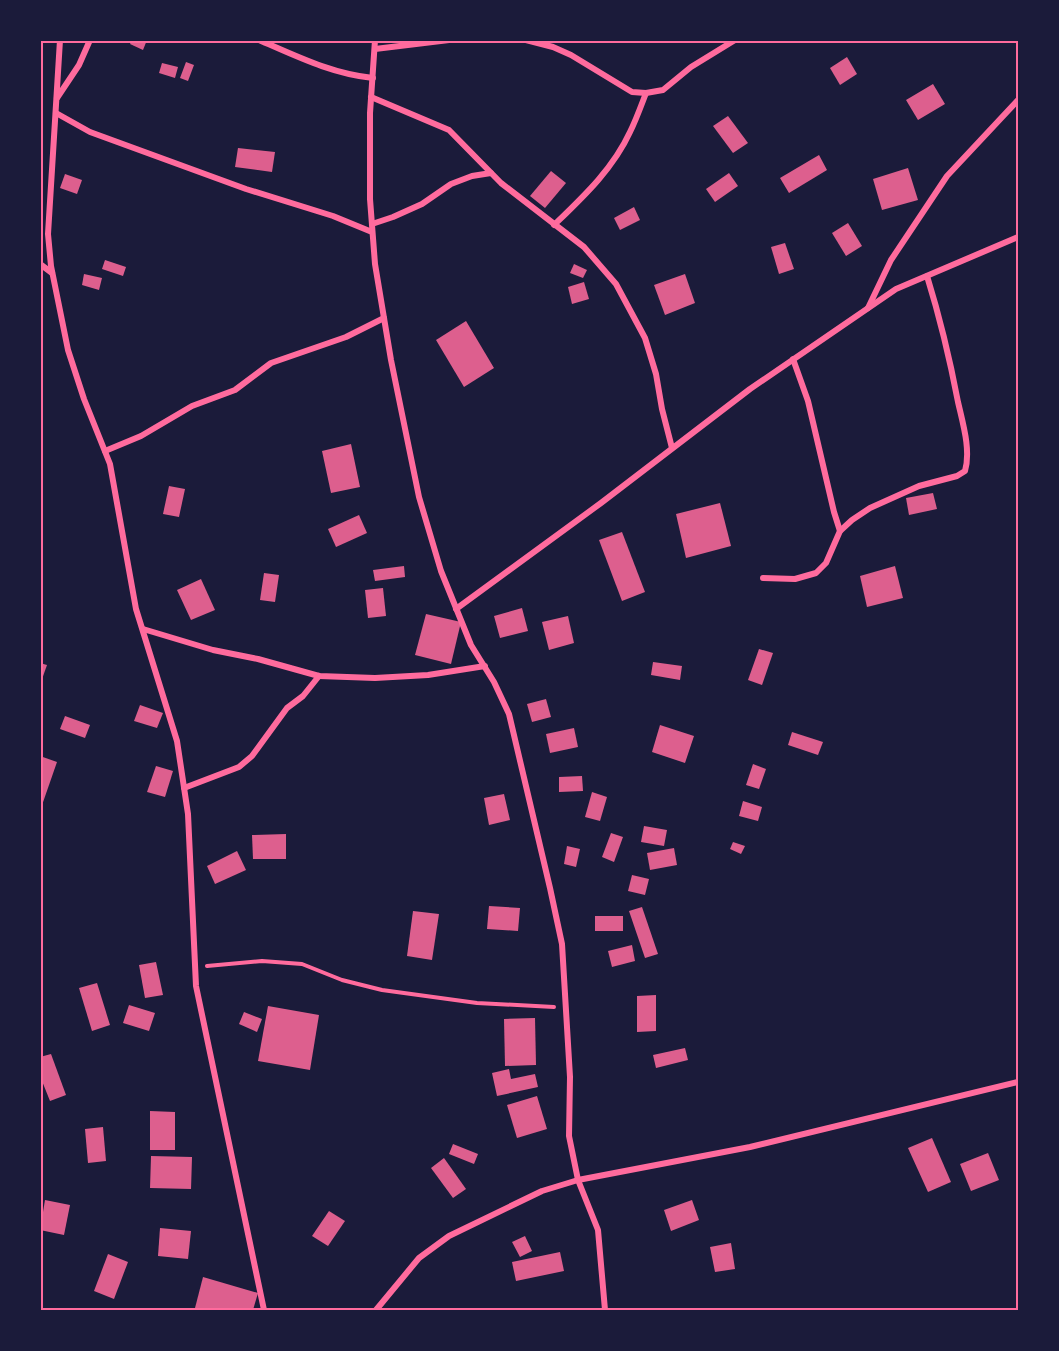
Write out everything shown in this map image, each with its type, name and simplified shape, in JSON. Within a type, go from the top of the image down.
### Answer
[{"type":"street","points":[[60,40],[48,234],[52,273],[68,350],[84,399],[110,464],[136,609],[177,741],[188,814],[196,986],[264,1311]]},
{"type":"street","points":[[57,99],[79,65],[90,40]]},
{"type":"street","points":[[259,40],[324,68],[353,76],[373,78]]},
{"type":"street","points":[[375,40],[371,97],[370,198],[375,264],[384,318],[419,497],[441,571],[456,609],[471,645],[495,682],[509,714],[550,888],[562,944],[570,1077],[569,1136],[578,1180],[598,1230],[606,1311]]},
{"type":"street","points":[[375,49],[449,40]]},
{"type":"street","points":[[526,40],[553,47],[571,55],[632,92],[646,93],[663,90],[691,67],[735,40]]},
{"type":"street","points":[[554,225],[607,170],[630,133],[646,93]]},
{"type":"street","points":[[371,97],[449,130],[490,173],[585,247],[616,284],[645,338],[656,374],[672,448]]},
{"type":"street","points":[[868,308],[891,260],[946,176],[1018,100]]},
{"type":"street","points":[[56,113],[90,132],[290,204],[333,216],[372,232]]},
{"type":"street","points":[[372,224],[422,204],[451,184],[472,176],[490,173]]},
{"type":"street","points":[[456,609],[601,503],[750,389],[868,308],[896,290],[1018,237]]},
{"type":"street","points":[[40,264],[52,273]]},
{"type":"street","points":[[763,578],[795,579],[816,573],[826,563],[840,531],[852,519],[870,508],[919,486],[957,476],[965,471],[967,450],[962,421],[938,311],[927,276]]},
{"type":"street","points":[[105,451],[141,436],[192,406],[235,390],[271,363],[346,337],[384,318]]},
{"type":"street","points":[[793,359],[808,401],[840,531]]},
{"type":"street","points":[[143,629],[213,650],[258,658],[319,676],[375,678],[428,675],[485,666]]},
{"type":"street","points":[[184,788],[239,767],[252,756],[287,708],[303,696],[319,676]]},
{"type":"street","points":[[376,1311],[419,1257],[448,1236],[542,1191],[578,1180],[750,1147],[1018,1082]]},
{"type":"path","points":[[195,967],[262,961],[284,962],[302,964],[342,980],[382,990],[477,1003],[566,1008]]},
{"type":"building","points":[[132,40],[147,40],[143,50],[130,44]]},
{"type":"building","points":[[847,57],[857,74],[840,85],[830,68]]},
{"type":"building","points":[[186,62],[194,65],[188,81],[180,78]]},
{"type":"building","points":[[162,63],[178,67],[175,78],[159,73]]},
{"type":"building","points":[[933,84],[945,104],[918,120],[906,100]]},
{"type":"building","points":[[728,116],[748,143],[733,153],[713,126]]},
{"type":"building","points":[[238,148],[275,152],[272,172],[235,167]]},
{"type":"building","points":[[819,155],[827,170],[789,193],[780,178]]},
{"type":"building","points":[[908,168],[918,200],[882,210],[873,179]]},
{"type":"building","points":[[551,171],[566,183],[545,208],[530,196]]},
{"type":"building","points":[[729,173],[738,186],[715,202],[706,189]]},
{"type":"building","points":[[65,174],[82,180],[77,194],[60,188]]},
{"type":"building","points":[[634,207],[640,220],[620,230],[614,218]]},
{"type":"building","points":[[848,223],[862,246],[846,256],[832,233]]},
{"type":"building","points":[[785,243],[794,269],[779,274],[771,247]]},
{"type":"building","points":[[105,260],[126,267],[123,276],[102,269]]},
{"type":"building","points":[[574,264],[587,270],[583,278],[570,273]]},
{"type":"building","points":[[84,274],[102,278],[99,290],[82,285]]},
{"type":"building","points":[[685,274],[695,303],[665,315],[654,285]]},
{"type":"building","points":[[584,282],[589,299],[572,304],[568,287]]},
{"type":"building","points":[[466,321],[494,368],[464,387],[436,340]]},
{"type":"building","points":[[351,444],[360,487],[331,493],[322,451]]},
{"type":"building","points":[[169,486],[185,489],[179,517],[163,514]]},
{"type":"building","points":[[933,493],[937,509],[909,515],[906,498]]},
{"type":"building","points":[[720,503],[731,546],[686,558],[676,514]]},
{"type":"building","points":[[359,515],[367,533],[336,547],[328,529]]},
{"type":"building","points":[[622,532],[645,592],[622,601],[599,540]]},
{"type":"building","points":[[404,566],[405,577],[375,581],[373,570]]},
{"type":"building","points":[[895,566],[903,598],[867,607],[860,576]]},
{"type":"building","points":[[264,573],[279,575],[275,602],[260,600]]},
{"type":"building","points":[[201,579],[215,610],[191,620],[177,590]]},
{"type":"building","points":[[383,588],[386,616],[368,618],[365,590]]},
{"type":"building","points":[[522,608],[528,631],[500,638],[494,616]]},
{"type":"building","points":[[426,614],[461,622],[451,664],[415,655]]},
{"type":"building","points":[[568,616],[574,643],[549,650],[542,622]]},
{"type":"building","points":[[759,649],[773,653],[762,685],[748,680]]},
{"type":"building","points":[[653,662],[682,666],[680,680],[651,675]]},
{"type":"building","points":[[40,663],[47,665],[41,682],[40,682]]},
{"type":"building","points":[[546,699],[551,717],[532,722],[527,704]]},
{"type":"building","points":[[140,705],[163,713],[157,728],[134,721]]},
{"type":"building","points":[[65,716],[90,725],[85,738],[60,729]]},
{"type":"building","points":[[660,725],[694,736],[685,763],[652,752]]},
{"type":"building","points":[[574,728],[578,747],[550,753],[546,734]]},
{"type":"building","points":[[792,732],[823,742],[818,755],[788,745]]},
{"type":"building","points":[[40,756],[57,762],[41,808],[40,808]]},
{"type":"building","points":[[753,764],[766,769],[759,789],[746,785]]},
{"type":"building","points":[[156,766],[173,771],[165,797],[147,792]]},
{"type":"building","points":[[582,776],[583,791],[559,792],[559,777]]},
{"type":"building","points":[[592,792],[607,797],[600,821],[585,817]]},
{"type":"building","points":[[504,794],[510,820],[489,825],[484,798]]},
{"type":"building","points":[[743,801],[762,807],[758,821],[739,816]]},
{"type":"building","points":[[644,826],[667,830],[664,846],[641,842]]},
{"type":"building","points":[[611,833],[623,837],[614,862],[602,857]]},
{"type":"building","points":[[286,834],[286,859],[253,859],[252,835]]},
{"type":"building","points":[[733,842],[745,846],[741,854],[730,849]]},
{"type":"building","points":[[567,846],[580,849],[576,867],[564,864]]},
{"type":"building","points":[[674,848],[677,865],[650,870],[647,853]]},
{"type":"building","points":[[237,851],[246,870],[215,884],[207,866]]},
{"type":"building","points":[[632,875],[649,879],[645,895],[628,891]]},
{"type":"building","points":[[489,906],[520,908],[518,931],[487,929]]},
{"type":"building","points":[[642,907],[658,954],[645,958],[629,911]]},
{"type":"building","points":[[413,911],[439,914],[432,960],[407,956]]},
{"type":"building","points":[[595,916],[623,916],[623,931],[595,931]]},
{"type":"building","points":[[632,945],[635,961],[612,967],[608,951]]},
{"type":"building","points":[[156,962],[163,995],[145,998],[139,965]]},
{"type":"building","points":[[97,983],[110,1025],[92,1031],[79,988]]},
{"type":"building","points":[[656,995],[656,1031],[637,1032],[637,996]]},
{"type":"building","points":[[129,1005],[155,1013],[149,1031],[123,1023]]},
{"type":"building","points":[[268,1006],[319,1015],[310,1070],[258,1061]]},
{"type":"building","points":[[244,1012],[262,1019],[257,1032],[239,1024]]},
{"type":"building","points":[[535,1018],[536,1065],[505,1066],[504,1019]]},
{"type":"building","points":[[685,1048],[688,1060],[656,1068],[653,1055]]},
{"type":"building","points":[[51,1054],[66,1095],[50,1101],[40,1076],[40,1057]]},
{"type":"building","points":[[509,1069],[511,1079],[535,1074],[538,1087],[497,1096],[492,1073]]},
{"type":"building","points":[[537,1096],[547,1129],[517,1138],[507,1105]]},
{"type":"building","points":[[150,1111],[175,1112],[175,1150],[150,1150]]},
{"type":"building","points":[[103,1127],[106,1161],[88,1163],[85,1129]]},
{"type":"building","points":[[932,1138],[951,1182],[928,1192],[908,1148]]},
{"type":"building","points":[[453,1144],[478,1154],[474,1164],[449,1154]]},
{"type":"building","points":[[988,1153],[999,1180],[971,1191],[960,1164]]},
{"type":"building","points":[[151,1156],[192,1157],[191,1189],[150,1188]]},
{"type":"building","points":[[444,1158],[466,1189],[453,1198],[431,1168]]},
{"type":"building","points":[[45,1200],[70,1205],[64,1235],[40,1230]]},
{"type":"building","points":[[692,1200],[699,1220],[671,1231],[664,1210]]},
{"type":"building","points":[[329,1211],[345,1221],[328,1246],[312,1236]]},
{"type":"building","points":[[160,1228],[191,1231],[188,1259],[158,1256]]},
{"type":"building","points":[[525,1236],[532,1251],[520,1257],[512,1242]]},
{"type":"building","points":[[731,1243],[735,1269],[715,1272],[710,1247]]},
{"type":"building","points":[[560,1252],[564,1271],[516,1281],[512,1262]]},
{"type":"building","points":[[108,1254],[128,1262],[114,1299],[94,1291]]},
{"type":"building","points":[[203,1277],[258,1293],[253,1310],[195,1308]]}]
